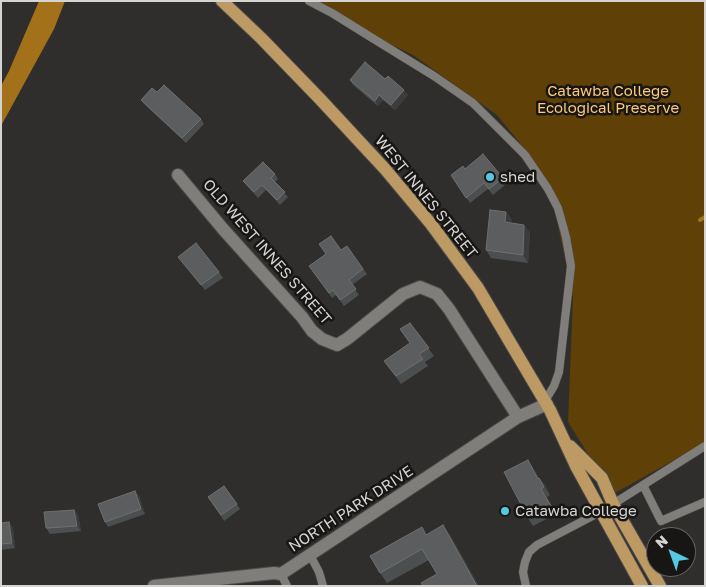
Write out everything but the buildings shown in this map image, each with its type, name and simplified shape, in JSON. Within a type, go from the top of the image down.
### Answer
[{"type":"main road","name":"WEST INNES STREET","points":[[222,1],[261,38],[385,169],[431,224],[478,288],[546,403],[576,466],[642,586]]},
{"type":"main road","name":"WEST INNES STREET","points":[[566,442],[602,478],[613,504],[660,586]]},
{"type":"street","name":"OLD WEST INNES STREET","points":[[178,175],[223,229],[302,317],[312,331],[322,339],[337,345],[403,294],[420,287],[437,294],[518,417]]},
{"type":"street","name":"NORTH PARK DRIVE","points":[[154,586],[274,573],[281,574],[518,417],[546,403]]},
{"type":"lane","points":[[309,1],[332,13],[434,76],[473,104],[525,155],[548,189],[558,208],[571,266],[559,372],[546,403]]},
{"type":"lane","points":[[526,586],[523,572],[529,552],[537,545],[602,511],[705,446]]},
{"type":"lane","points":[[644,484],[661,522],[705,502]]},
{"type":"lane","points":[[310,556],[319,572],[323,586]]},
{"type":"lane","points":[[281,574],[287,586]]},
{"type":"green space","name":"Catawba College Ecological Preserve","points":[[308,1],[705,1],[705,443],[613,494],[568,422],[573,297],[554,206],[533,159],[497,115],[413,55],[323,12]]},
{"type":"shaded area","points":[[39,1],[65,1],[54,29],[1,126],[1,86]]},
{"type":"waterway","points":[[700,220],[705,217]]},
{"type":"place","name":"shed","points":[[490,177]]},
{"type":"place","name":"Catawba College","points":[[505,511]]}]
